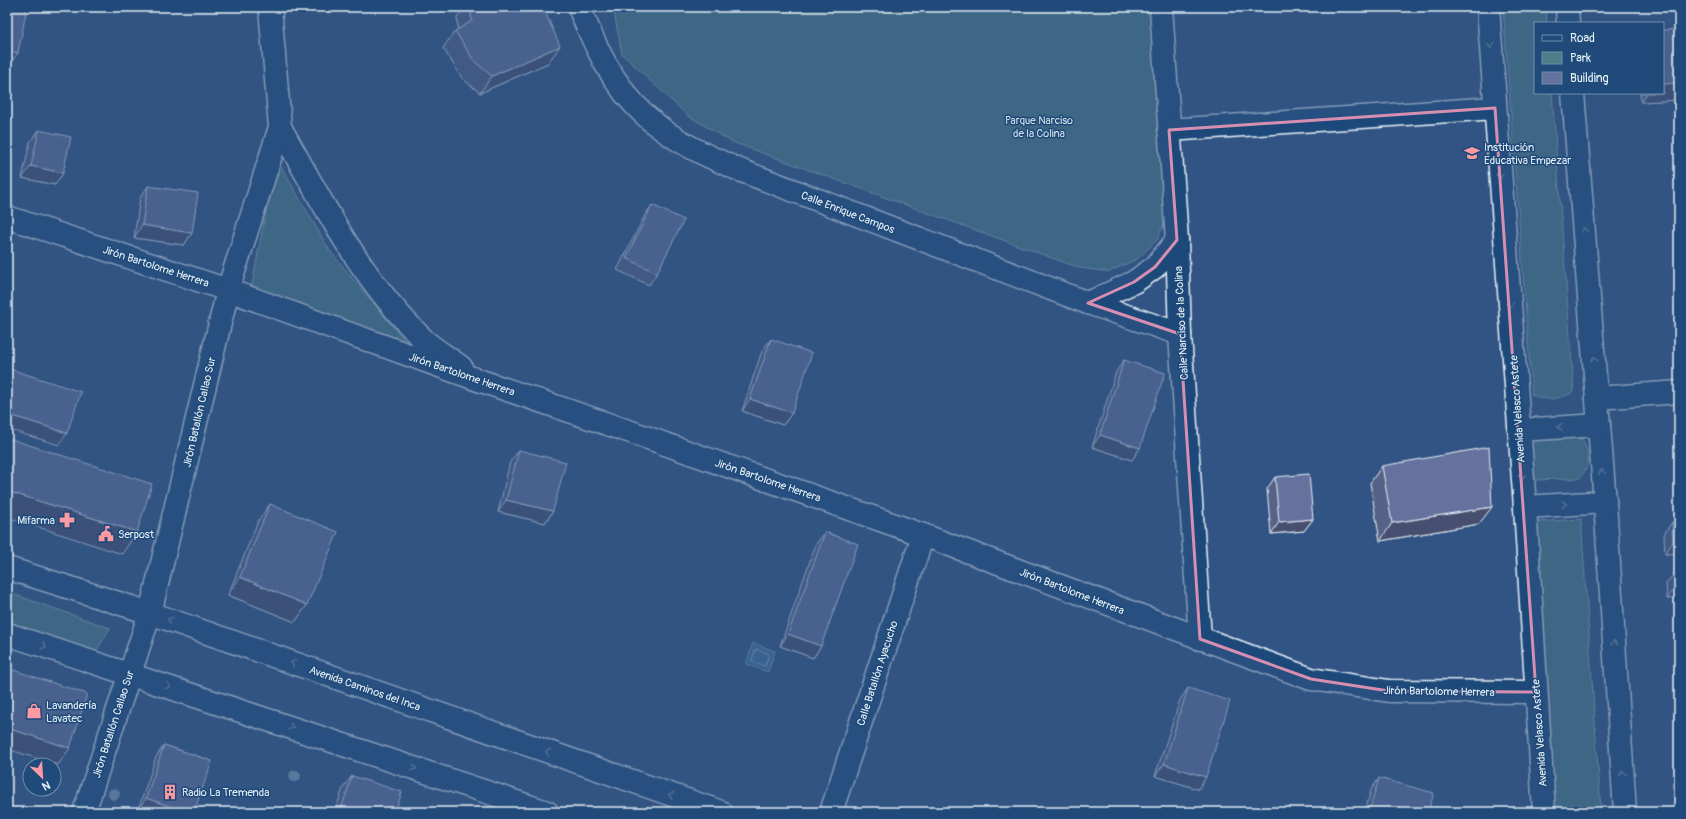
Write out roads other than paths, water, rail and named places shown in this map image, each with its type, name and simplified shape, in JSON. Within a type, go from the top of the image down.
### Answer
[{"type":"street","name":"Jirón Batallón Callao Sur","points":[[84,812],[150,613],[228,290],[280,127],[270,7]]},
{"type":"street","name":"Calle Enrique Campos","points":[[579,7],[593,41],[616,82],[645,115],[667,132],[704,155],[742,172],[1088,303],[1180,334]]},
{"type":"street","name":"Calle Narciso de la Colina","points":[[1161,7],[1177,240],[1180,334],[1200,639]]},
{"type":"street","name":"Avenida Velasco Astete","points":[[1488,7],[1525,507],[1544,812]]},
{"type":"street","points":[[1567,7],[1568,22]]},
{"type":"street","points":[[1573,94],[1605,502],[1625,812]]},
{"type":"street","points":[[1169,130],[1495,108]]},
{"type":"street","points":[[280,127],[335,227],[377,288],[424,340],[481,381]]},
{"type":"street","name":"Jirón Bartolome Herrera","points":[[7,217],[228,290],[481,381],[634,433],[923,535],[1311,679],[1389,691],[1536,692]]},
{"type":"street","points":[[1088,303],[1134,282],[1155,267],[1177,240]]},
{"type":"street","points":[[1596,398],[1679,392]]},
{"type":"street","points":[[1519,430],[1599,425]]},
{"type":"street","points":[[1525,507],[1605,502]]},
{"type":"street","name":"Calle Batallón Ayacucho","points":[[831,812],[923,535]]},
{"type":"street","name":"Avenida Caminos del Inca","points":[[7,568],[150,613],[721,812]]},
{"type":"street","points":[[7,634],[547,812]]},
{"type":"water","points":[[753,643],[775,651],[768,672],[746,664]]},
{"type":"place","name":"Institución Educativa Empezar","points":[[1472,153]]},
{"type":"place","name":"Mifarma","points":[[67,520]]},
{"type":"place","name":"Serpost","points":[[106,534]]},
{"type":"place","name":"Lavandería Lavatec","points":[[34,711]]},
{"type":"place","name":"Radio La Tremenda","points":[[170,792]]},
{"type":"park label","name":"Parque Narciso de la Colina","points":[[1039,126]]}]
